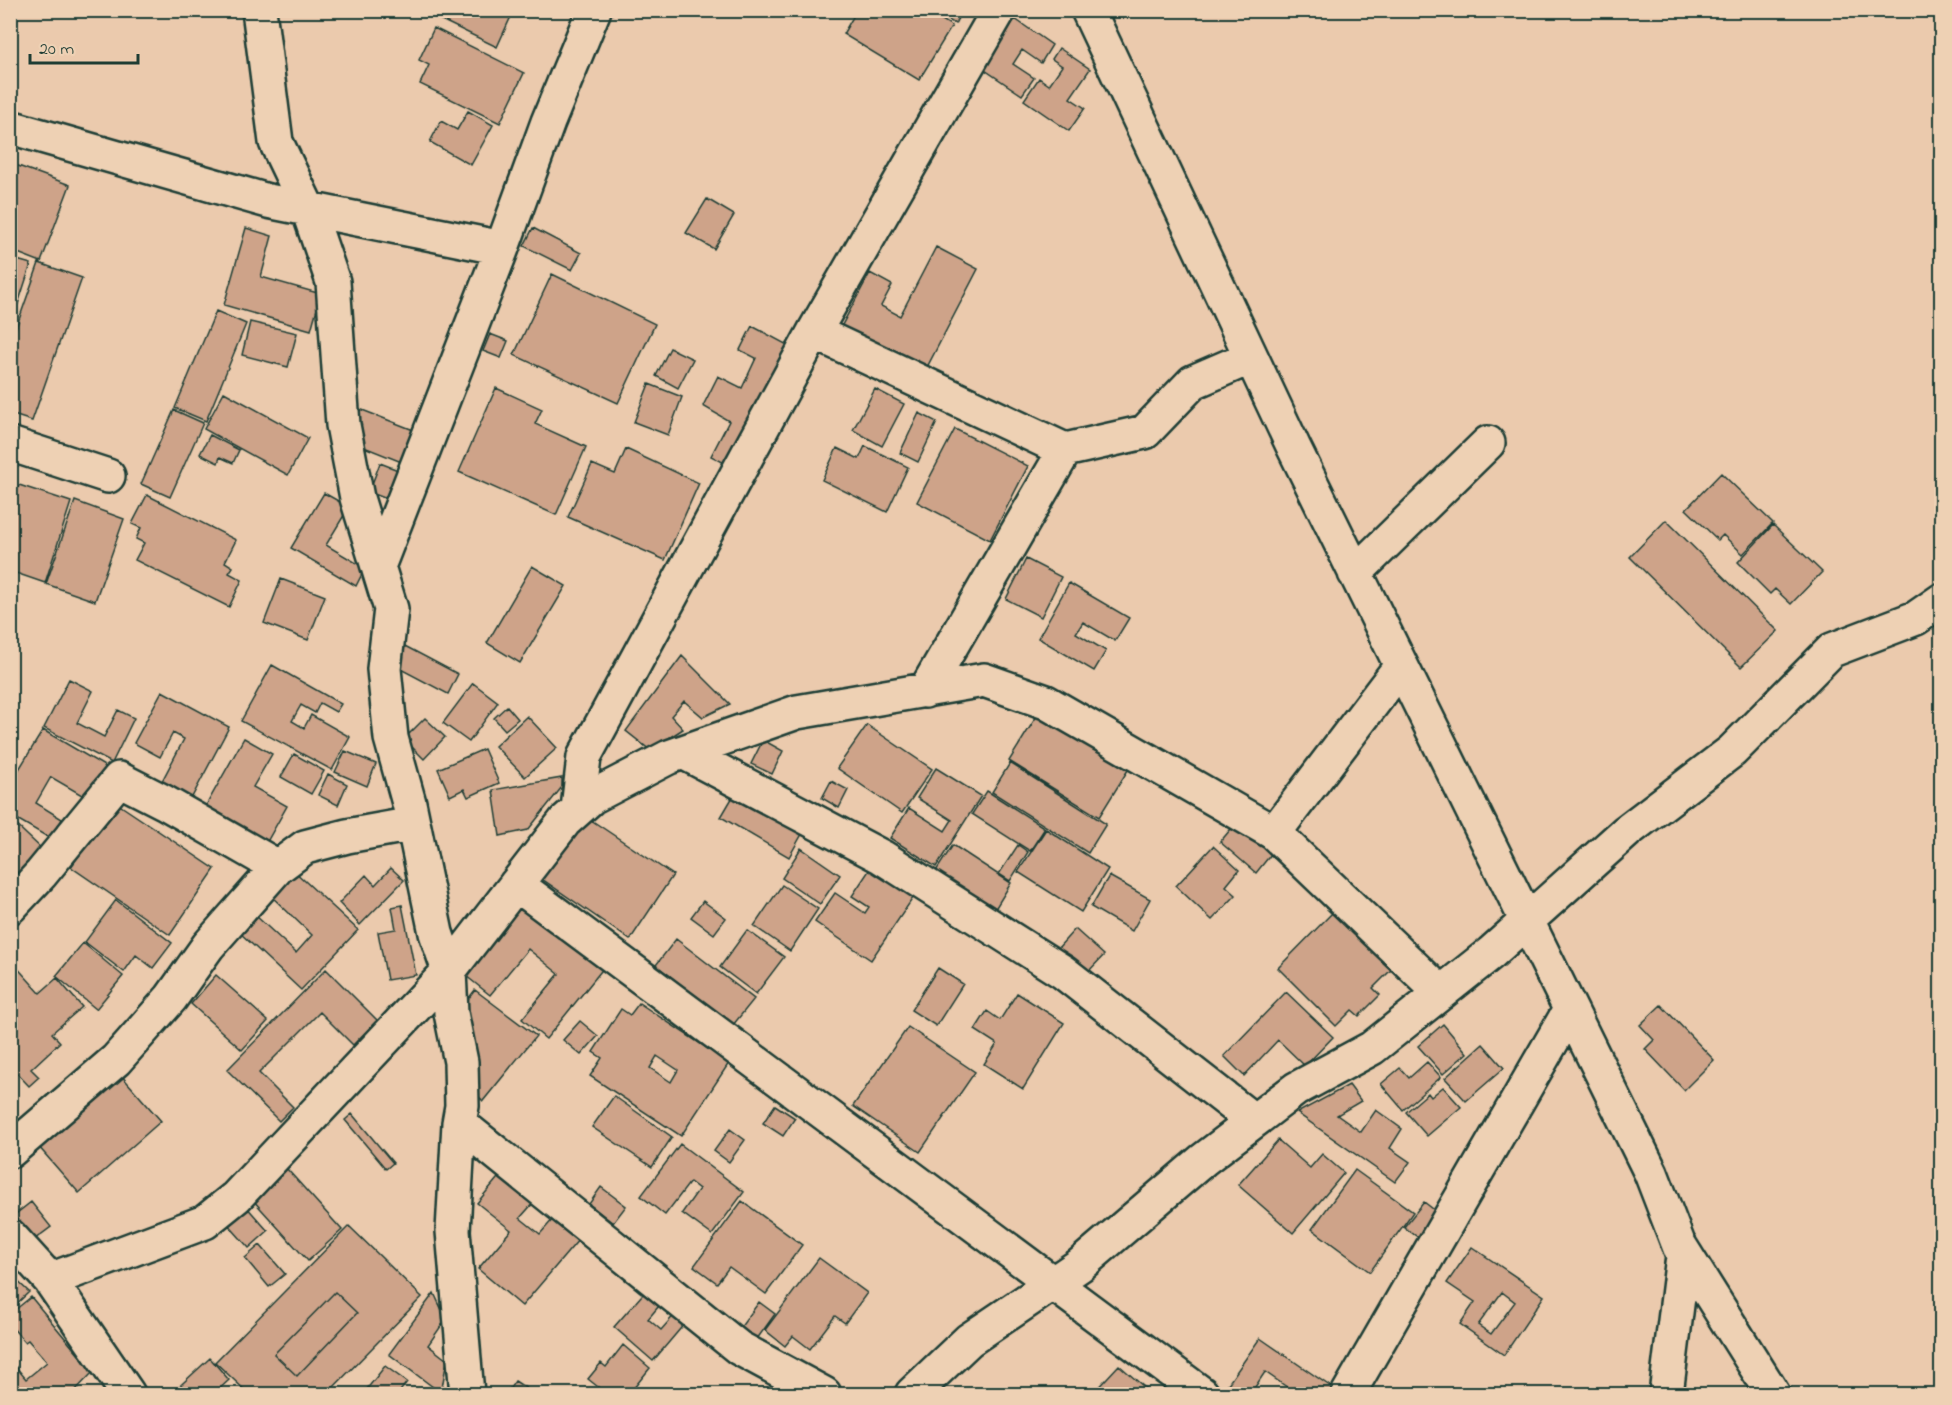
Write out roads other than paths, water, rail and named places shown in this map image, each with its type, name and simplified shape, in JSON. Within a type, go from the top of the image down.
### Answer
[{"type":"street","points":[[259,10],[276,142],[308,209],[333,282],[343,425],[357,498],[392,609],[384,669],[391,738],[414,824],[436,933],[448,971],[451,1013],[461,1062],[462,1106],[453,1231],[467,1395]]},
{"type":"street","points":[[379,564],[502,248],[548,122],[594,10]]},
{"type":"street","points":[[578,810],[584,757],[814,332],[999,10]]},
{"type":"street","points":[[1088,10],[1355,573],[1651,1173],[1683,1256],[1666,1395]]},
{"type":"street","points":[[10,126],[268,201],[502,248]]},
{"type":"street","points":[[814,332],[1065,450],[1144,432],[1193,382],[1251,357]]},
{"type":"street","points":[[1355,573],[1488,443]]},
{"type":"street","points":[[10,444],[108,476]]},
{"type":"street","points":[[925,691],[1065,450]]},
{"type":"street","points":[[912,1395],[969,1340],[1080,1265],[1203,1160],[1296,1089],[1372,1048],[1441,993],[1526,922],[1627,831],[1732,751],[1832,650],[1916,618],[1941,600]]},
{"type":"street","points":[[1274,833],[1401,666]]},
{"type":"street","points":[[50,1280],[205,1222],[236,1197],[448,971],[565,821],[592,797],[622,780],[683,752],[797,712],[984,680],[1046,702],[1274,833],[1441,993]]},
{"type":"street","points":[[683,752],[882,857],[1063,972],[1254,1121]]},
{"type":"street","points":[[10,907],[41,874],[119,779],[278,867]]},
{"type":"street","points":[[10,1151],[116,1060],[171,998],[208,946],[278,867],[305,847],[347,836],[414,824]]},
{"type":"street","points":[[516,884],[1202,1395]]},
{"type":"street","points":[[1348,1395],[1570,1010]]},
{"type":"street","points":[[459,1123],[739,1348],[824,1395]]},
{"type":"street","points":[[10,1236],[50,1280],[128,1395]]},
{"type":"street","points":[[1679,1244],[1773,1395]]}]
